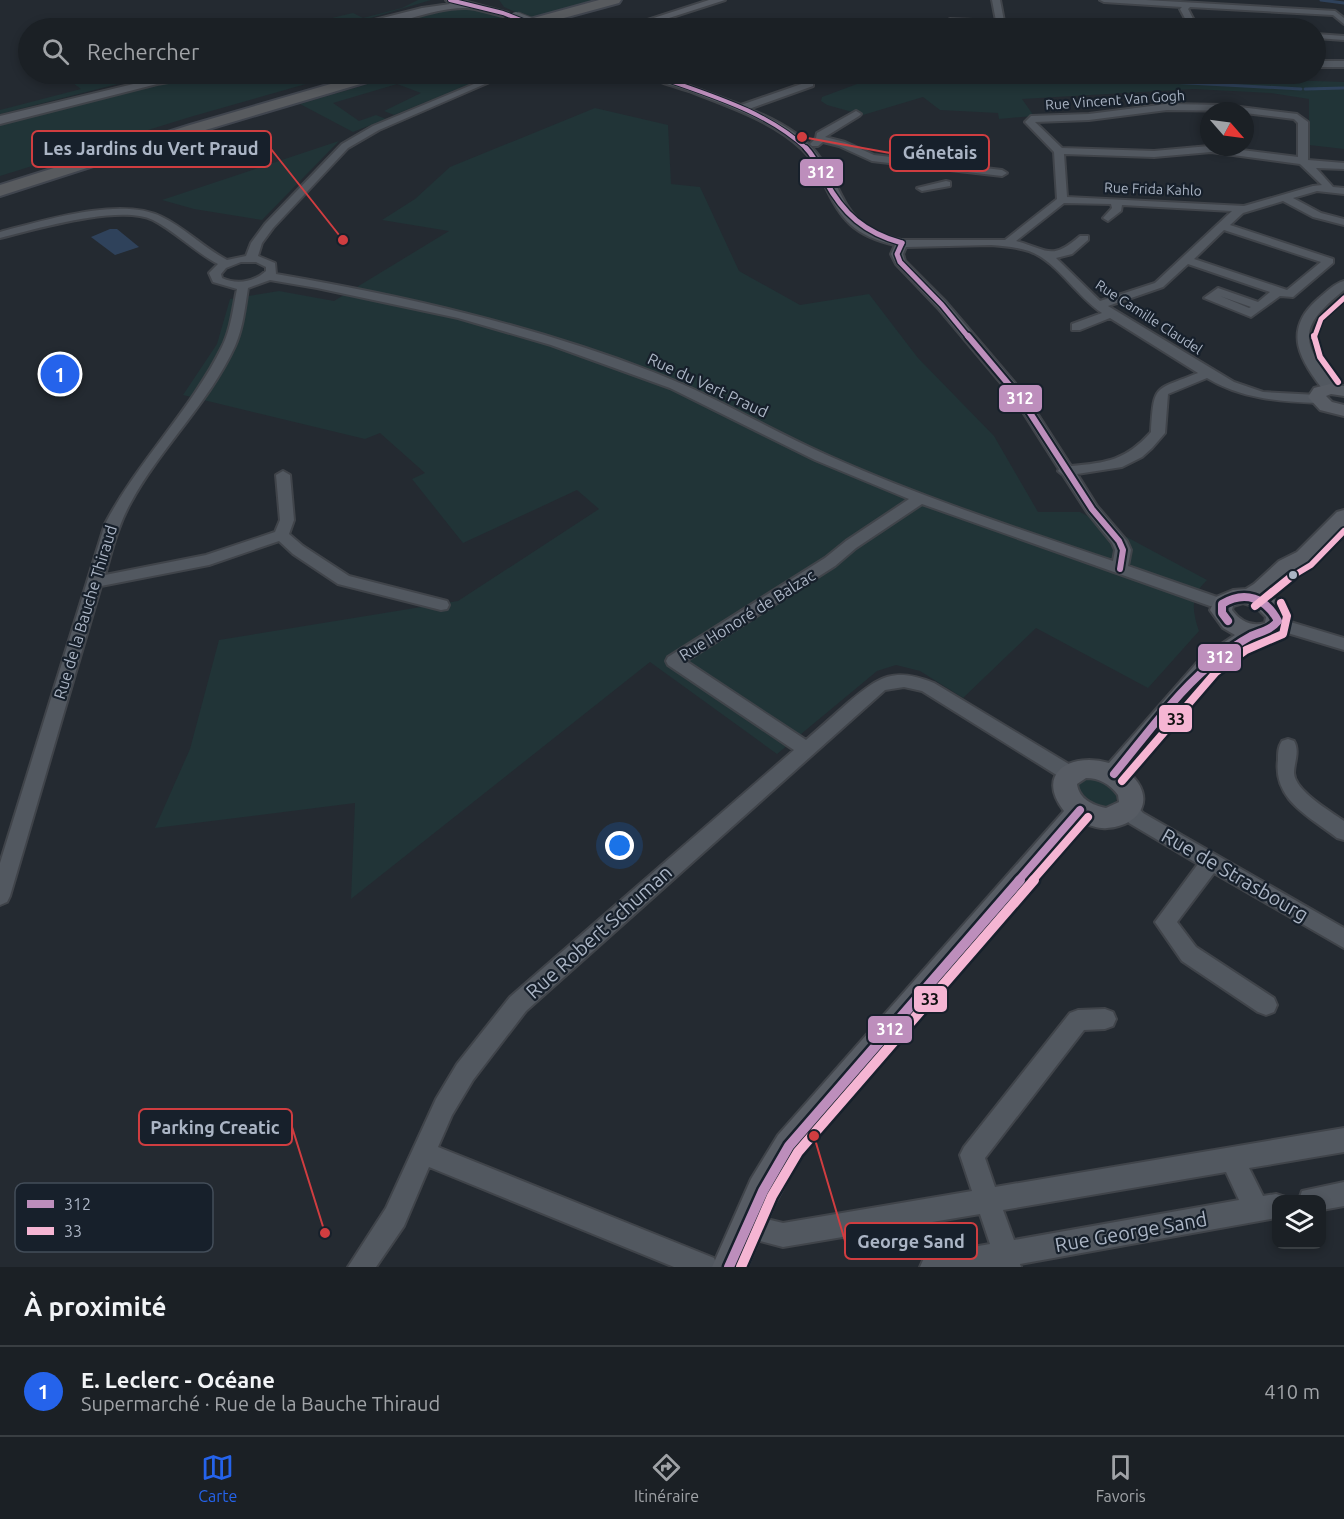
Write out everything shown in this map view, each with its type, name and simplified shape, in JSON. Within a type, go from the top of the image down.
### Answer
[{"type":"highway","points":[[539,18],[619,2]]},
{"type":"highway","points":[[567,18],[619,2]]},
{"type":"highway","points":[[0,182],[146,135],[329,84]]},
{"type":"highway","points":[[0,193],[332,84]]},
{"type":"highway","points":[[284,115],[284,111],[293,105],[339,84]]},
{"type":"highway","points":[[0,193],[68,173],[100,166],[133,163]]},
{"type":"street","points":[[422,11],[450,0],[504,13]]},
{"type":"street","points":[[394,18],[486,0],[509,18]]},
{"type":"street","points":[[661,18],[720,0]]},
{"type":"street","points":[[996,0],[999,18]]},
{"type":"street","points":[[1104,0],[1335,13],[1344,22]]},
{"type":"street","points":[[1187,6],[1184,9],[1189,18]]},
{"type":"street","points":[[1326,37],[1344,38]]},
{"type":"street","points":[[1326,64],[1344,64]]},
{"type":"street","points":[[0,121],[142,84]]},
{"type":"street","points":[[251,258],[257,243],[269,226],[345,146],[376,128],[480,84]]},
{"type":"street","points":[[677,84],[764,119],[806,147],[821,139],[842,144],[865,157],[1002,173]]},
{"type":"street","points":[[740,110],[810,84]]},
{"type":"street","name":"Rue Vincent Van Gogh","points":[[1059,151],[1030,121],[1089,117],[1167,107],[1220,108],[1293,117],[1303,122],[1305,163]]},
{"type":"street","points":[[821,139],[820,135],[824,132],[856,114]]},
{"type":"street","name":"Rue Camille Claudel","points":[[806,147],[816,160],[835,198],[852,222],[873,236],[902,243],[985,241],[1032,248],[1047,256],[1099,305],[1230,386],[1255,394],[1331,393]]},
{"type":"street","points":[[1010,243],[1011,239],[1062,200],[1059,151],[1154,154],[1211,149],[1305,163],[1344,166]]},
{"type":"street","points":[[1305,163],[1326,183],[1328,188]]},
{"type":"street","points":[[922,188],[946,184]]},
{"type":"street","points":[[1099,305],[1155,287],[1187,260],[1235,213],[1243,209],[1317,188],[1344,191]]},
{"type":"street","points":[[1284,198],[1317,214],[1344,222]]},
{"type":"street","name":"Rue Frida Kahlo","points":[[1062,200],[1243,209]]},
{"type":"street","points":[[1108,218],[1117,209],[1116,201]]},
{"type":"street","points":[[0,235],[61,221],[102,215],[146,214],[226,264]]},
{"type":"street","points":[[1187,260],[1288,295],[1329,261],[1222,226]]},
{"type":"street","points":[[1047,256],[1068,252],[1084,238]]},
{"type":"street","points":[[902,243],[897,254],[900,262],[942,305],[1008,381],[1065,471],[1092,509],[1119,541],[1123,550],[1120,569]]},
{"type":"street","points":[[251,258],[270,264],[272,270],[268,276],[243,285],[227,285],[217,280],[216,272],[226,264],[251,258]]},
{"type":"street","name":"Rue du Vert Praud","points":[[268,276],[434,307],[498,325],[629,368],[695,394],[844,468],[920,498],[1216,602],[1226,611]]},
{"type":"street","points":[[1344,284],[1311,313],[1303,332],[1304,349],[1331,393],[1329,408],[1344,411]]},
{"type":"street","name":"Rue de la Bauche Thiraud","points":[[0,896],[105,542],[119,508],[210,377],[229,345],[243,285]]},
{"type":"street","points":[[1258,306],[1278,291]]},
{"type":"street","points":[[1076,327],[1113,313]]},
{"type":"street","points":[[1065,471],[1111,467],[1127,461],[1158,433],[1160,398],[1163,392],[1208,373]]},
{"type":"street","points":[[94,582],[209,560],[281,535],[287,520],[283,475]]},
{"type":"street","name":"Rue Honoré de Balzac","points":[[807,750],[674,661],[830,562],[846,546],[910,507],[920,498]]},
{"type":"street","points":[[1114,774],[1209,664],[1225,634],[1226,611],[1233,597],[1250,597],[1262,589],[1287,566],[1304,557],[1344,516]]},
{"type":"street","points":[[281,535],[298,550],[344,580],[441,605]]},
{"type":"street","points":[[1209,664],[1268,622],[1304,557]]},
{"type":"street","points":[[1250,597],[1268,622]]},
{"type":"street","points":[[1226,611],[1241,629],[1268,622],[1344,644]]},
{"type":"street","name":"Rue Robert Schuman","points":[[361,1267],[395,1217],[444,1107],[465,1072],[518,1004],[879,686],[896,679],[910,680],[928,687],[1070,774]]},
{"type":"street","points":[[1288,746],[1286,776],[1294,794],[1344,832]]},
{"type":"street","points":[[1089,767],[1114,774],[1121,779],[1130,792],[1131,798],[1128,809],[1110,818],[1092,816],[1080,810],[1069,800],[1065,792],[1066,779],[1070,774],[1089,767]]},
{"type":"street","name":"Rue de Strasbourg","points":[[1128,809],[1136,818],[1344,939]]},
{"type":"street","points":[[729,1267],[763,1191],[789,1146],[1080,810]]},
{"type":"street","points":[[1212,861],[1165,922],[1189,954],[1266,1005]]},
{"type":"street","points":[[1007,1261],[972,1155],[1078,1020],[1105,1019]]},
{"type":"street","points":[[746,1226],[783,1235],[1344,1140]]},
{"type":"street","points":[[423,1153],[705,1267]]},
{"type":"street","name":"Rue George Sand","points":[[933,1267],[1007,1261],[1266,1207],[1232,1158]]},
{"type":"street","points":[[1326,1197],[1344,1194]]},
{"type":"green space","points":[[418,0],[431,0],[370,18],[363,18],[402,8]]},
{"type":"green space","points":[[499,0],[597,0],[534,18],[529,18],[504,7]]},
{"type":"green space","points":[[462,8],[479,10],[502,18],[409,18]]},
{"type":"green space","points":[[353,13],[363,18],[332,18]]},
{"type":"green space","points":[[1326,81],[1344,82],[1344,149],[1309,145],[1309,99],[1271,93],[1194,89],[1022,99],[1034,116],[999,119],[998,113],[940,110],[923,97],[863,115],[827,105],[821,101],[822,97],[857,84],[1326,84]]},
{"type":"green space","points":[[74,84],[118,84],[0,114],[0,110],[81,89]]},
{"type":"green space","points":[[157,84],[306,84],[0,176],[0,125]]},
{"type":"green space","points":[[368,84],[397,84],[333,103],[359,121],[376,115],[386,119],[353,132],[300,104]]},
{"type":"green space","points":[[397,84],[470,84],[394,115],[384,111],[421,93]]},
{"type":"green space","points":[[595,108],[668,125],[671,184],[700,187],[739,271],[800,305],[869,294],[918,358],[994,436],[1038,512],[1080,512],[1207,580],[1201,586],[1194,604],[1199,631],[1148,688],[1036,628],[963,698],[920,671],[896,665],[877,671],[777,754],[650,662],[351,899],[355,803],[155,828],[190,749],[219,640],[458,601],[599,509],[577,490],[463,543],[412,479],[425,473],[380,433],[365,439],[183,395],[217,344],[230,299],[279,291],[334,301],[449,231],[382,220],[415,199],[450,167]]},
{"type":"green space","points":[[339,141],[262,220],[194,209],[162,200]]},
{"type":"green space","points":[[1095,775],[1117,791],[1117,798],[1112,805],[1095,807],[1084,804],[1074,783],[1077,779]]},
{"type":"water","points":[[110,229],[117,229],[139,247],[115,255],[91,237]]},
{"type":"waterway","points":[[1321,0],[1344,3]]},
{"type":"waterway","points":[[1207,84],[1301,89]]},
{"type":"waterway","points":[[1305,89],[1344,88]]},
{"type":"transit line","name":"312","points":[[450,0],[516,18]]},
{"type":"transit line","name":"312","points":[[678,84],[751,112],[788,134],[811,154],[846,213],[875,234],[902,243]]},
{"type":"transit line","name":"312","points":[[902,243],[897,254],[900,262],[942,305],[1021,399],[1092,509],[1119,541],[1123,550],[1120,569]]},
{"type":"transit line","name":"33","points":[[1338,382],[1320,357],[1315,347],[1314,337],[1321,319],[1344,298]]},
{"type":"transit line","name":"33","points":[[1255,606],[1293,575],[1311,565],[1344,531]]},
{"type":"transit line","name":"312","points":[[1114,774],[1186,689],[1207,668],[1250,637],[1272,629],[1278,621],[1274,613],[1262,601],[1246,596],[1230,599],[1222,604],[1222,613],[1228,621]]},
{"type":"transit line","name":"33","points":[[1122,781],[1216,672],[1246,650],[1283,634],[1287,616],[1281,603]]},
{"type":"transit line","name":"312","points":[[729,1267],[763,1191],[789,1146],[1080,810]]},
{"type":"transit line","name":"33","points":[[741,1267],[772,1196],[798,1152],[1088,817]]},
{"type":"place","name":"Génetais","points":[[802,137]]},
{"type":"place","name":"Les Jardins du Vert Praud","points":[[343,240]]},
{"type":"place","name":"E. Leclerc - Océane","points":[[60,374]]},
{"type":"place","name":"George Sand","points":[[814,1136]]},
{"type":"place","name":"Parking Creatic","points":[[325,1233]]}]
